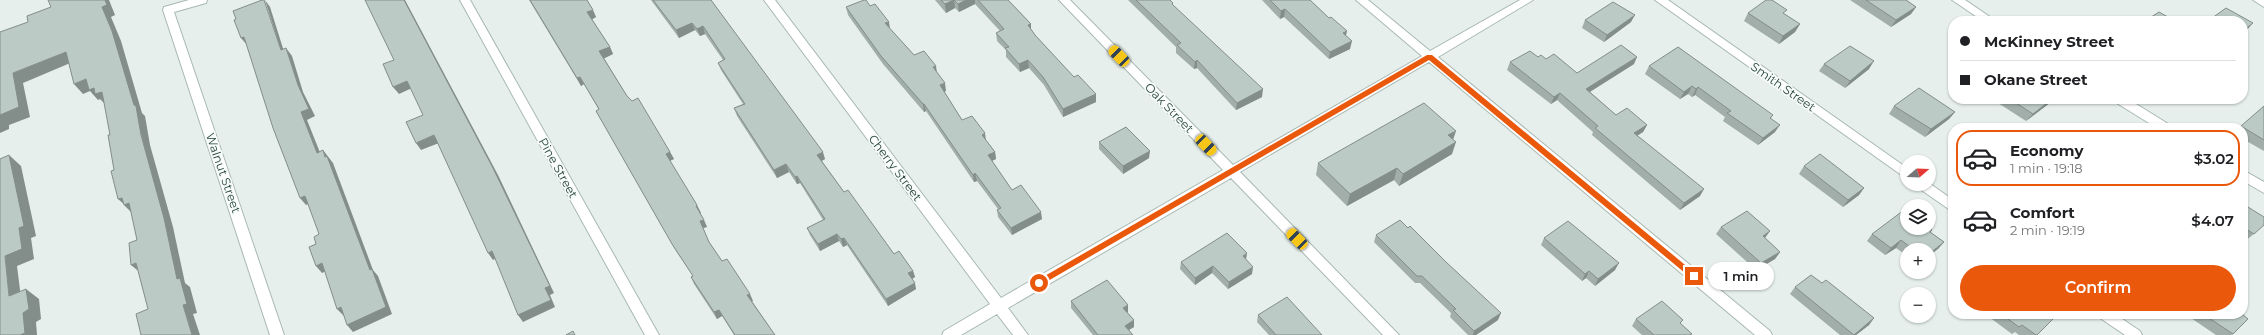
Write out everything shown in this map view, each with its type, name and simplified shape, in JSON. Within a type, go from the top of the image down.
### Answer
[{"type":"street","name":"Walnut Street","points":[[202,0],[168,10],[277,335]]},
{"type":"street","name":"Pine Street","points":[[465,0],[652,335]]},
{"type":"street","name":"Cherry Street","points":[[769,0],[1021,335]]},
{"type":"street","name":"Oak Street","points":[[1064,0],[1392,335]]},
{"type":"street","points":[[1361,0],[1765,335]]},
{"type":"street","points":[[949,335],[1528,0]]},
{"type":"street","name":"Smith Street","points":[[1660,0],[1900,169]]},
{"type":"street","points":[[1957,0],[1983,16]]},
{"type":"street","points":[[2258,0],[2264,3]]},
{"type":"street","points":[[2127,104],[2158,123]]},
{"type":"street","points":[[2248,178],[2264,188]]},
{"type":"street","points":[[1931,191],[1948,203]]},
{"type":"street","points":[[2112,319],[2135,335]]},
{"type":"building","points":[[48,0],[105,0],[107,5],[102,7],[112,31],[134,105],[136,106],[141,135],[164,218],[177,279],[180,278],[187,304],[183,305],[192,335],[141,335],[136,314],[148,309],[136,263],[131,265],[129,243],[137,240],[129,203],[124,205],[122,198],[118,199],[111,171],[114,170],[108,135],[110,135],[102,92],[95,94],[94,88],[89,90],[86,79],[74,84],[66,52],[13,73],[19,107],[0,115],[0,32],[28,22],[27,16],[51,7]]},
{"type":"building","points":[[264,0],[281,50],[286,48],[298,85],[309,109],[301,112],[317,153],[323,150],[325,157],[327,156],[370,270],[372,269],[386,307],[347,325],[341,307],[337,309],[322,263],[316,266],[309,247],[316,244],[314,237],[319,234],[305,196],[300,198],[273,128],[244,37],[241,38],[234,20],[236,19],[233,11]]},
{"type":"building","points":[[365,0],[404,0],[493,168],[550,286],[545,288],[551,300],[518,315],[492,251],[488,253],[434,135],[416,143],[406,122],[423,115],[407,81],[393,87],[383,64],[394,60]]},
{"type":"building","points":[[530,0],[587,0],[593,10],[587,12],[610,47],[599,51],[627,96],[632,101],[638,98],[670,152],[666,154],[697,205],[696,206],[704,220],[700,221],[709,242],[722,261],[727,259],[750,294],[747,295],[775,335],[735,335],[719,310],[714,312],[691,277],[693,276],[672,244],[596,111],[599,109],[580,77],[577,78]]},
{"type":"building","points":[[653,0],[711,0],[823,152],[817,155],[844,192],[848,190],[894,254],[899,251],[913,271],[908,273],[915,283],[886,299],[844,238],[841,239],[837,234],[818,244],[807,228],[825,219],[797,176],[795,177],[786,164],[774,170],[734,108],[745,104],[718,63],[725,59],[703,26],[697,29],[692,23],[676,30]]},
{"type":"building","points":[[866,0],[870,6],[875,4],[889,22],[885,23],[914,55],[924,51],[936,66],[933,67],[945,83],[940,85],[962,120],[972,116],[985,133],[982,135],[995,152],[988,155],[1012,190],[1021,185],[1041,212],[1011,228],[997,210],[1001,208],[975,173],[973,175],[924,104],[881,56],[846,7]]},
{"type":"building","points":[[941,0],[954,0],[945,4]]},
{"type":"building","points":[[954,0],[966,0],[958,4]]},
{"type":"building","points":[[978,0],[1008,0],[1031,24],[1028,25],[1035,35],[1074,77],[1078,75],[1096,94],[1063,109],[1043,77],[1028,60],[1019,64],[1005,48],[1009,47],[996,33],[1004,29]]},
{"type":"building","points":[[1136,0],[1170,0],[1173,3],[1172,4],[1263,89],[1237,103],[1197,60],[1195,62],[1177,45],[1181,43]]},
{"type":"building","points":[[1270,0],[1310,0],[1329,18],[1331,17],[1347,31],[1343,33],[1352,41],[1330,52],[1285,9],[1281,11]]},
{"type":"building","points":[[1766,0],[1772,0],[1787,10],[1783,13],[1800,24],[1783,36],[1748,13]]},
{"type":"building","points":[[1866,0],[1906,0],[1916,7],[1896,20]]},
{"type":"building","points":[[1613,2],[1635,15],[1607,35],[1585,20]]},
{"type":"building","points":[[2226,8],[2240,16],[2215,16]]},
{"type":"building","points":[[2159,12],[2166,16],[2153,16]]},
{"type":"building","points":[[2248,20],[2253,23],[2248,27]]},
{"type":"building","points":[[1621,45],[1637,57],[1586,89],[1616,115],[1627,108],[1647,125],[1634,133],[1704,189],[1684,203],[1595,128],[1598,126],[1560,93],[1554,97],[1510,62],[1530,51],[1538,57],[1541,55],[1546,59],[1554,54],[1577,73]]},
{"type":"building","points":[[1850,46],[1874,61],[1850,81],[1824,64]]},
{"type":"building","points":[[1678,47],[1773,115],[1770,118],[1780,125],[1763,138],[1727,113],[1731,111],[1698,87],[1696,89],[1692,86],[1684,92],[1649,66]]},
{"type":"building","points":[[1919,88],[1955,112],[1931,129],[1894,106]]},
{"type":"building","points":[[1424,103],[1456,131],[1448,135],[1456,142],[1403,174],[1397,168],[1350,194],[1318,163]]},
{"type":"building","points":[[2018,104],[2046,104],[2033,114]]},
{"type":"building","points":[[2264,106],[2264,140],[2248,130],[2248,123],[2244,123]]},
{"type":"building","points":[[1126,127],[1150,151],[1123,166],[1099,142]]},
{"type":"building","points":[[1820,154],[1864,188],[1848,200],[1804,166]]},
{"type":"building","points":[[9,155],[24,226],[19,228],[22,249],[5,256],[9,296],[26,289],[29,309],[23,313],[25,333],[20,335],[0,335],[0,159]]},
{"type":"building","points":[[2248,207],[2264,217],[2264,225],[2254,234],[2248,230]]},
{"type":"building","points":[[1747,211],[1770,231],[1763,236],[1780,252],[1761,263],[1721,227]]},
{"type":"building","points":[[1900,213],[1900,235],[1934,235],[1944,242],[1936,248],[1936,243],[1905,243],[1901,240],[1891,248],[1872,234]]},
{"type":"building","points":[[1400,220],[1408,228],[1410,226],[1501,313],[1474,331],[1453,310],[1456,309],[1422,276],[1417,276],[1376,235]]},
{"type":"building","points":[[1568,221],[1619,263],[1598,279],[1589,271],[1585,274],[1544,238]]},
{"type":"building","points":[[1227,233],[1247,253],[1243,256],[1253,267],[1229,282],[1213,266],[1195,278],[1181,262]]},
{"type":"building","points":[[1811,275],[1822,283],[1826,280],[1874,318],[1854,335],[1795,287]]},
{"type":"building","points":[[1107,280],[1128,305],[1123,308],[1134,320],[1125,326],[1133,335],[1098,335],[1071,301]]},
{"type":"building","points":[[1287,297],[1322,335],[1276,335],[1258,315]]},
{"type":"building","points":[[1662,301],[1683,320],[1680,323],[1692,334],[1654,335],[1636,319]]},
{"type":"building","points":[[2008,319],[2053,319],[2037,335],[2022,325],[2019,327]]},
{"type":"building","points":[[2210,319],[2248,319],[2233,334]]},
{"type":"building","points":[[573,331],[575,335],[566,335]]},
{"type":"route","points":[[1039,283],[1430,57],[1694,276]]}]
